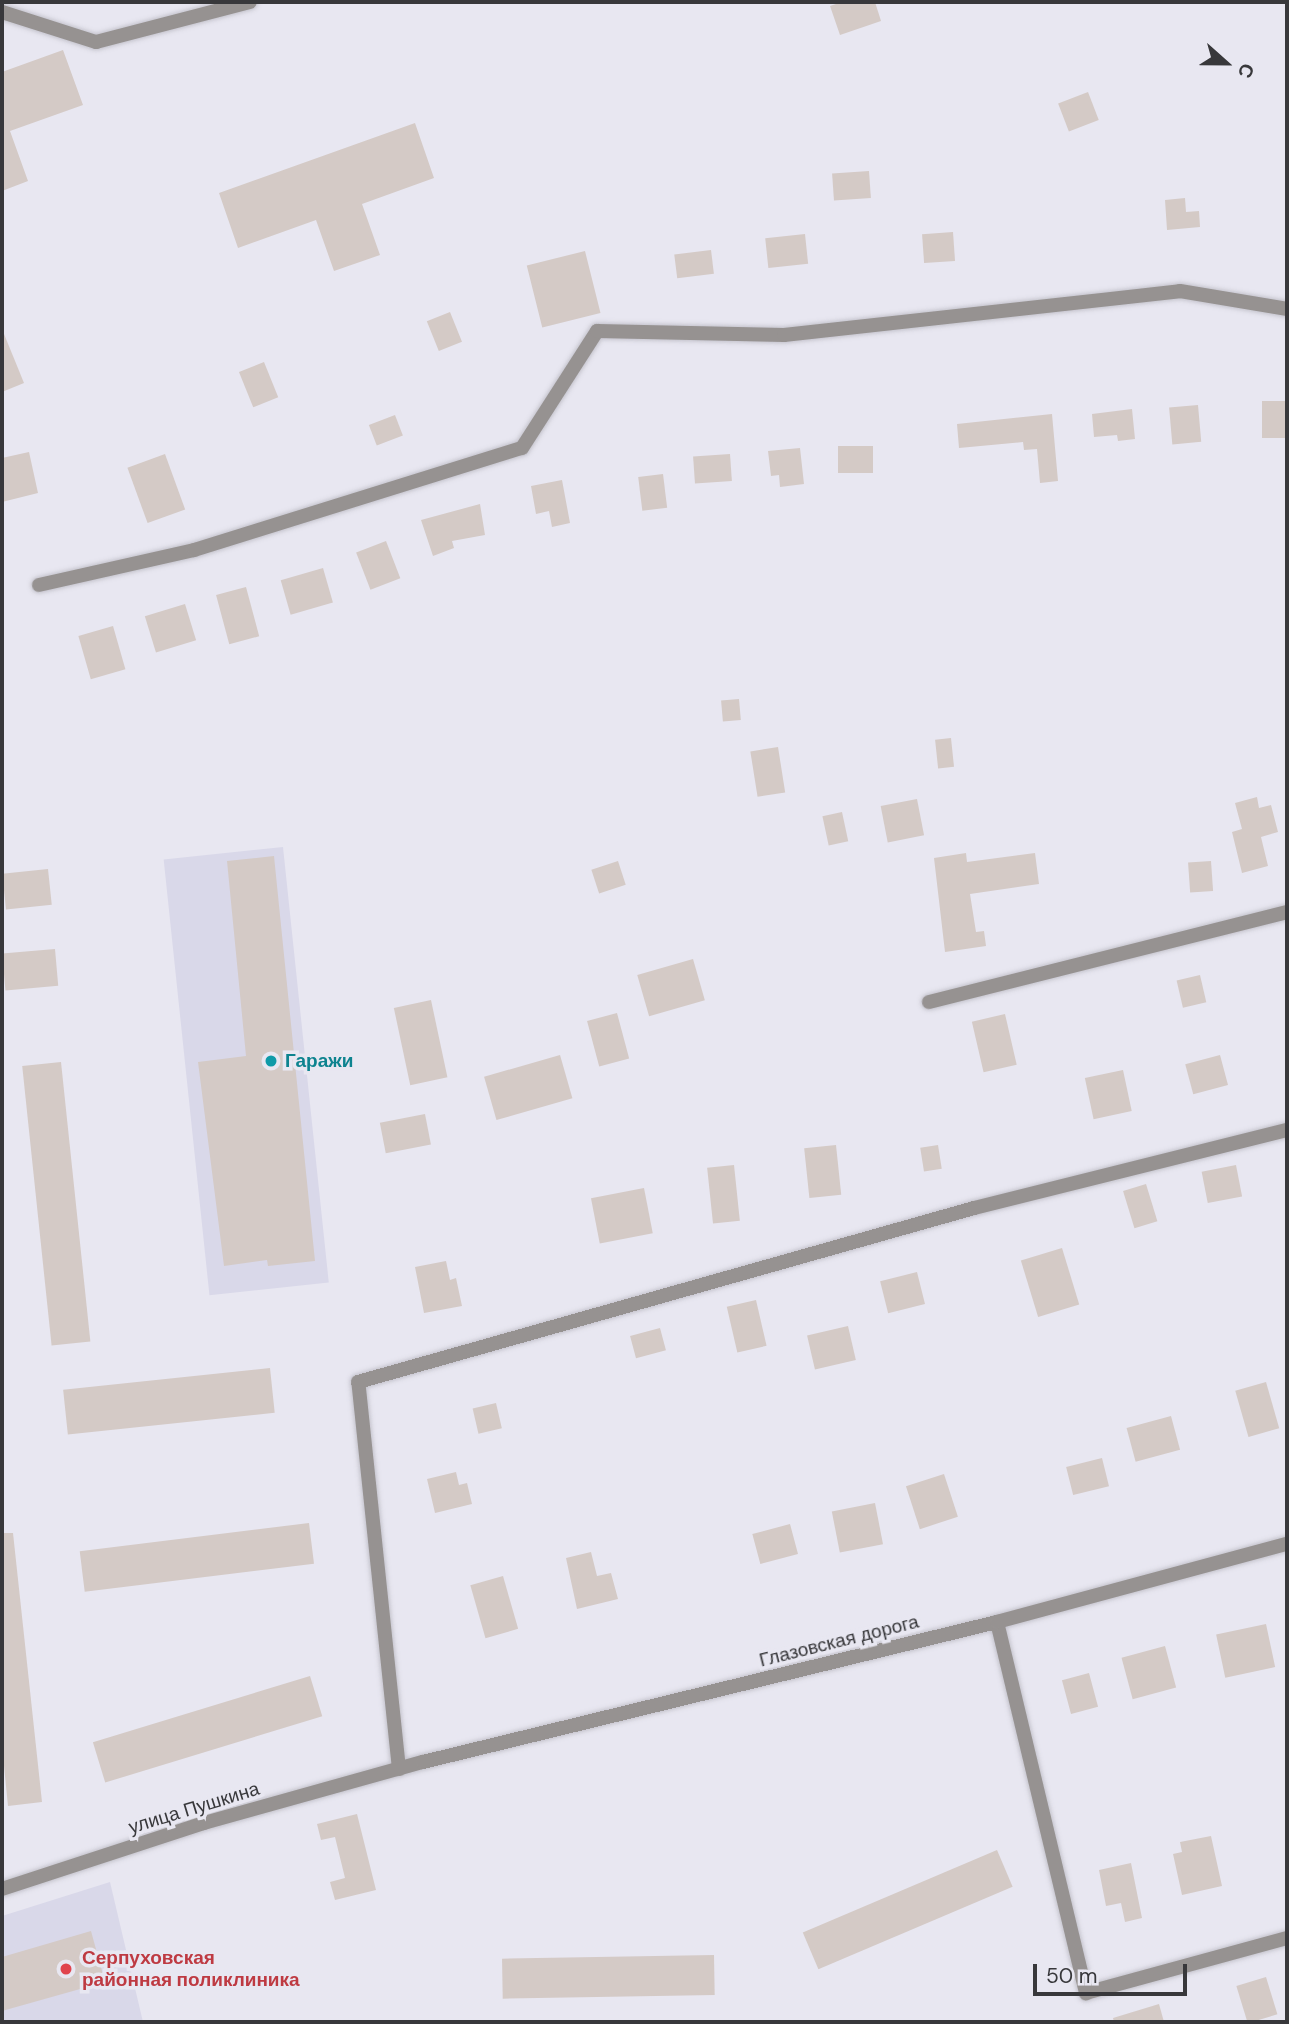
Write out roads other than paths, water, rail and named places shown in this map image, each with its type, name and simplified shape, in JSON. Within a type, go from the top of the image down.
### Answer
[{"type":"street","points":[[2,12],[96,42],[250,2]]},
{"type":"street","points":[[39,586],[194,550],[522,448],[597,331],[784,335],[1180,291],[1287,309]]},
{"type":"street","points":[[929,1002],[1287,912]]},
{"type":"street","points":[[399,1769],[358,1382],[974,1208],[1287,1130]]},
{"type":"street","name":"Глазовская дорога","points":[[399,1769],[997,1622],[1287,1544]]},
{"type":"street","points":[[997,1622],[1086,1993],[1287,1938]]},
{"type":"street","name":"улица Пушкина","points":[[2,1889],[204,1823],[399,1769]]},
{"type":"place","name":"Гаражи","points":[[271,1061]]},
{"type":"place","name":"Серпуховская районная поликлиника","points":[[66,1969]]}]
